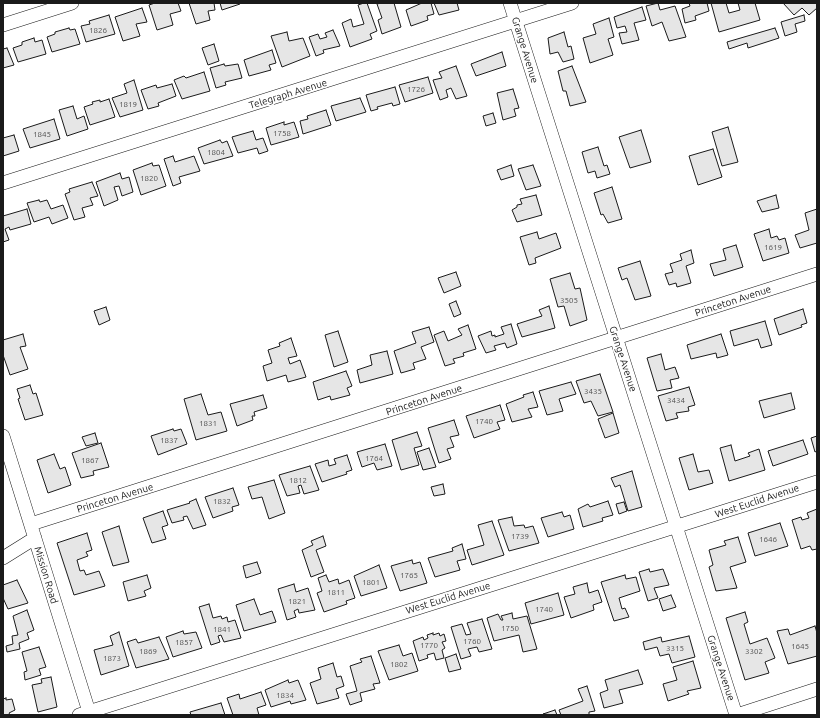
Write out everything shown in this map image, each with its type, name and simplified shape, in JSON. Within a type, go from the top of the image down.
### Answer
[{"type":"street","points":[[3,25],[72,3]]},
{"type":"street","name":"Grange Avenue","points":[[510,3],[736,715]]},
{"type":"street","name":"Telegraph Avenue","points":[[3,183],[572,3]]},
{"type":"street","name":"Princeton Avenue","points":[[31,524],[817,274]]},
{"type":"street","name":"Mission Road","points":[[3,436],[31,524],[86,714]]},
{"type":"street","name":"West Euclid Avenue","points":[[86,714],[817,482]]},
{"type":"street","points":[[3,558],[35,538]]},
{"type":"street","points":[[736,715],[817,689]]},
{"type":"building","points":[[155,3],[178,3],[181,11],[170,14],[173,25],[157,30],[149,5]]},
{"type":"building","points":[[189,3],[214,3],[215,10],[208,11],[210,20],[196,24]]},
{"type":"building","points":[[220,3],[239,3],[240,4],[222,10]]},
{"type":"building","points":[[367,3],[377,31],[370,34],[372,39],[350,47],[342,23],[351,19],[353,27],[364,24],[358,5]]},
{"type":"building","points":[[394,3],[401,27],[382,34],[378,20],[382,18],[377,4]]},
{"type":"building","points":[[422,3],[431,3],[434,14],[427,16],[428,20],[411,26],[406,10]]},
{"type":"building","points":[[434,3],[457,3],[459,10],[439,15]]},
{"type":"building","points":[[658,3],[660,10],[675,6],[686,37],[669,41],[662,22],[652,26],[646,6]]},
{"type":"building","points":[[689,3],[707,3],[709,11],[695,16],[696,20],[685,23],[682,9],[690,6]]},
{"type":"building","points":[[711,3],[726,3],[729,13],[740,10],[738,3],[755,3],[760,20],[719,32]]},
{"type":"building","points":[[783,3],[817,3],[817,8],[809,15],[802,8],[794,15]]},
{"type":"building","points":[[642,7],[646,20],[634,23],[639,40],[622,44],[619,33],[627,32],[625,26],[617,28],[614,17]]},
{"type":"building","points":[[142,8],[147,22],[136,24],[140,36],[123,41],[115,17]]},
{"type":"building","points":[[109,15],[115,34],[86,42],[81,26],[90,24],[89,21]]},
{"type":"building","points":[[804,15],[805,21],[795,24],[797,32],[785,36],[781,22]]},
{"type":"building","points":[[609,18],[614,37],[608,39],[613,55],[590,63],[583,38],[596,34],[593,24]]},
{"type":"building","points":[[69,28],[70,30],[75,29],[80,44],[52,52],[47,37],[55,34],[55,32]]},
{"type":"building","points":[[775,28],[779,38],[748,48],[747,43],[729,49],[727,42]]},
{"type":"building","points":[[333,30],[340,46],[323,50],[324,53],[316,56],[309,37],[318,34],[320,39],[327,37],[325,33]]},
{"type":"building","points":[[287,32],[289,41],[303,38],[310,56],[282,67],[271,36]]},
{"type":"building","points":[[564,32],[568,47],[571,46],[574,59],[563,62],[558,52],[550,54],[548,38]]},
{"type":"building","points":[[34,38],[35,42],[42,40],[46,54],[18,62],[13,48],[22,45],[22,42]]},
{"type":"building","points":[[214,44],[219,61],[208,65],[202,48]]},
{"type":"building","points":[[7,48],[14,65],[3,68],[3,49]]},
{"type":"building","points":[[272,50],[276,63],[269,65],[271,70],[249,76],[244,60]]},
{"type":"building","points":[[502,52],[506,66],[476,76],[471,64]]},
{"type":"building","points":[[224,64],[225,66],[238,64],[242,78],[225,82],[226,85],[216,88],[210,68]]},
{"type":"building","points":[[456,66],[467,96],[456,99],[451,88],[446,90],[448,97],[440,100],[433,80],[442,78],[439,72]]},
{"type":"building","points":[[572,66],[586,102],[570,106],[566,91],[563,91],[558,71]]},
{"type":"building","points":[[204,72],[210,91],[182,99],[174,80],[184,76],[186,78]]},
{"type":"building","points":[[428,77],[433,93],[405,102],[399,85]]},
{"type":"building","points":[[134,80],[143,110],[120,117],[112,98],[127,93],[124,84]]},
{"type":"building","points":[[172,84],[176,96],[158,103],[159,106],[148,109],[141,90],[156,85],[157,88]]},
{"type":"building","points":[[395,87],[400,104],[393,106],[392,103],[377,107],[378,109],[371,111],[366,95]]},
{"type":"building","points":[[513,89],[519,108],[514,109],[516,116],[503,120],[497,93]]},
{"type":"building","points":[[360,98],[366,112],[336,121],[331,106]]},
{"type":"building","points":[[109,99],[115,117],[90,125],[84,107],[93,104],[92,102],[100,100],[100,102]]},
{"type":"building","points":[[73,106],[77,119],[84,116],[88,129],[67,136],[59,110]]},
{"type":"building","points":[[326,110],[331,125],[303,134],[300,121],[308,119],[307,116]]},
{"type":"building","points":[[493,113],[496,123],[486,126],[483,116]]},
{"type":"building","points":[[54,119],[60,139],[30,148],[23,129]]},
{"type":"building","points":[[284,122],[284,125],[294,122],[299,137],[271,145],[266,128]]},
{"type":"building","points":[[728,127],[738,162],[722,166],[712,132]]},
{"type":"building","points":[[641,130],[651,162],[630,168],[619,137]]},
{"type":"building","points":[[253,131],[256,140],[263,138],[268,151],[259,154],[257,148],[238,153],[232,137]]},
{"type":"building","points":[[14,135],[19,151],[3,156],[3,138]]},
{"type":"building","points":[[220,140],[222,143],[227,141],[233,156],[204,164],[198,148]]},
{"type":"building","points":[[598,147],[604,166],[607,165],[610,174],[597,178],[595,171],[588,173],[582,152]]},
{"type":"building","points":[[713,149],[722,177],[698,185],[689,156]]},
{"type":"building","points":[[173,156],[175,162],[194,156],[200,171],[179,177],[181,183],[173,186],[164,159]]},
{"type":"building","points":[[152,163],[153,166],[159,165],[166,186],[141,195],[133,170]]},
{"type":"building","points":[[511,165],[514,176],[501,180],[497,170]]},
{"type":"building","points":[[533,165],[541,186],[526,190],[518,169]]},
{"type":"building","points":[[120,173],[122,179],[129,177],[133,192],[122,196],[119,186],[114,187],[118,200],[104,206],[96,182]]},
{"type":"building","points":[[92,182],[98,196],[90,198],[93,205],[82,208],[85,217],[74,220],[65,194],[70,192],[69,189]]},
{"type":"building","points":[[612,187],[622,219],[608,223],[603,214],[601,215],[594,193]]},
{"type":"building","points":[[536,195],[542,215],[517,222],[512,210],[517,207],[517,205],[522,204],[520,199]]},
{"type":"building","points":[[776,195],[779,208],[762,212],[757,201]]},
{"type":"building","points":[[39,200],[40,202],[47,200],[51,209],[63,205],[68,218],[52,224],[49,217],[34,222],[27,203]]},
{"type":"building","points":[[27,209],[31,224],[10,230],[9,227],[5,229],[9,240],[3,242],[3,216]]},
{"type":"building","points":[[817,209],[817,243],[800,248],[795,235],[809,230],[805,213]]},
{"type":"building","points":[[769,229],[771,238],[777,236],[779,240],[785,238],[789,253],[763,261],[754,234]]},
{"type":"building","points":[[537,232],[539,239],[556,233],[561,248],[535,258],[536,263],[529,265],[520,237]]},
{"type":"building","points":[[736,245],[743,267],[714,276],[710,264],[726,260],[723,249]]},
{"type":"building","points":[[691,250],[694,263],[686,266],[691,283],[677,287],[676,283],[669,285],[665,274],[673,272],[670,264],[682,260],[680,254]]},
{"type":"building","points":[[640,261],[651,296],[635,300],[627,278],[622,280],[618,268]]},
{"type":"building","points":[[456,272],[461,286],[444,293],[438,278]]},
{"type":"building","points":[[570,273],[575,289],[580,288],[587,320],[570,326],[564,306],[558,307],[550,279]]},
{"type":"building","points":[[456,301],[461,314],[454,317],[449,304]]},
{"type":"building","points":[[549,306],[555,328],[522,337],[517,324],[542,316],[539,310]]},
{"type":"building","points":[[106,307],[110,320],[99,325],[94,311]]},
{"type":"building","points":[[803,309],[807,323],[801,325],[802,327],[779,335],[774,319]]},
{"type":"building","points":[[765,321],[772,345],[761,348],[758,339],[734,346],[730,331]]},
{"type":"building","points":[[511,324],[517,344],[507,348],[505,343],[494,346],[496,350],[486,353],[478,336],[491,331],[492,336],[495,335],[495,337],[504,334],[501,327]]},
{"type":"building","points":[[468,325],[476,349],[463,353],[464,356],[453,359],[455,363],[445,366],[434,335],[444,331],[448,341],[462,335],[458,329]]},
{"type":"building","points":[[429,327],[434,342],[421,347],[426,359],[413,363],[415,369],[401,373],[394,351],[416,343],[412,332]]},
{"type":"building","points":[[338,331],[348,362],[334,367],[325,335]]},
{"type":"building","points":[[23,334],[26,346],[20,347],[28,369],[10,375],[3,355],[3,340]]},
{"type":"building","points":[[721,334],[728,355],[717,358],[716,353],[691,359],[687,345]]},
{"type":"building","points":[[291,338],[297,356],[288,358],[290,364],[300,360],[306,377],[288,382],[286,375],[267,381],[263,366],[272,363],[268,350],[280,346],[279,343]]},
{"type":"building","points":[[387,351],[393,374],[360,383],[357,370],[372,365],[370,355]]},
{"type":"building","points":[[661,354],[665,370],[675,367],[679,378],[670,380],[672,388],[657,391],[647,358]]},
{"type":"building","points":[[346,371],[352,386],[347,388],[350,395],[331,400],[330,396],[318,400],[313,382]]},
{"type":"building","points":[[600,374],[613,412],[598,416],[591,401],[584,403],[576,381]]},
{"type":"building","points":[[571,382],[576,394],[559,399],[563,411],[547,415],[539,391]]},
{"type":"building","points":[[30,385],[33,394],[36,393],[43,415],[25,420],[18,399],[20,398],[17,389]]},
{"type":"building","points":[[689,387],[695,405],[688,407],[689,411],[676,413],[678,418],[666,421],[658,396]]},
{"type":"building","points":[[533,392],[538,407],[528,409],[532,417],[512,422],[506,404],[524,397],[523,395]]},
{"type":"building","points":[[791,393],[795,409],[764,418],[759,401]]},
{"type":"building","points":[[201,394],[208,415],[221,412],[227,431],[196,440],[184,399]]},
{"type":"building","points":[[263,395],[267,408],[254,412],[255,416],[252,416],[253,420],[237,426],[230,404]]},
{"type":"building","points":[[500,405],[505,420],[497,422],[500,429],[474,438],[466,416]]},
{"type":"building","points":[[613,413],[619,433],[605,438],[598,419]]},
{"type":"building","points":[[454,420],[459,435],[450,437],[454,447],[447,449],[451,459],[439,463],[428,428]]},
{"type":"building","points":[[173,429],[174,431],[181,429],[187,444],[158,455],[151,436]]},
{"type":"building","points":[[417,432],[422,446],[414,448],[419,465],[401,470],[392,440]]},
{"type":"building","points":[[95,433],[98,443],[86,446],[82,437]]},
{"type":"building","points":[[817,436],[817,451],[815,452],[811,438]]},
{"type":"building","points":[[803,440],[808,454],[773,466],[768,451]]},
{"type":"building","points":[[101,443],[109,467],[93,471],[94,475],[81,478],[72,453]]},
{"type":"building","points":[[385,444],[392,466],[377,470],[374,463],[362,467],[357,452]]},
{"type":"building","points":[[731,445],[735,461],[750,456],[748,453],[759,449],[765,470],[729,481],[720,448]]},
{"type":"building","points":[[429,448],[436,467],[423,470],[417,452]]},
{"type":"building","points":[[54,454],[60,469],[65,467],[71,485],[48,493],[37,460]]},
{"type":"building","points":[[693,454],[698,472],[709,470],[713,483],[689,490],[679,458]]},
{"type":"building","points":[[347,455],[352,470],[346,472],[347,474],[322,482],[315,464],[328,460],[329,466],[336,464],[334,459]]},
{"type":"building","points":[[310,466],[319,490],[304,494],[301,485],[298,486],[300,493],[287,496],[279,475]]},
{"type":"building","points":[[632,471],[642,507],[628,511],[620,485],[615,487],[611,478]]},
{"type":"building","points":[[274,480],[285,513],[269,519],[262,497],[252,499],[248,487]]},
{"type":"building","points":[[443,484],[445,494],[434,496],[431,487]]},
{"type":"building","points":[[233,488],[239,505],[232,507],[233,511],[213,518],[205,497]]},
{"type":"building","points":[[196,499],[206,525],[193,529],[187,516],[183,517],[184,520],[172,523],[167,510],[190,503],[189,502]]},
{"type":"building","points":[[608,501],[613,515],[602,518],[603,521],[583,527],[578,509],[588,504],[590,507]]},
{"type":"building","points":[[624,502],[627,511],[619,514],[616,504]]},
{"type":"building","points":[[817,509],[817,549],[812,550],[810,546],[801,549],[792,520],[801,517],[802,520],[809,518],[807,513]]},
{"type":"building","points":[[163,511],[168,525],[162,527],[166,539],[152,543],[143,518]]},
{"type":"building","points":[[562,512],[564,517],[570,515],[574,529],[548,537],[541,518]]},
{"type":"building","points":[[512,517],[514,526],[524,525],[525,528],[533,526],[539,543],[509,551],[498,520]]},
{"type":"building","points":[[492,521],[504,555],[472,565],[467,550],[484,545],[478,525]]},
{"type":"building","points":[[780,523],[788,546],[755,556],[748,533]]},
{"type":"building","points":[[119,526],[129,562],[113,566],[102,532]]},
{"type":"building","points":[[87,533],[92,550],[86,552],[88,556],[77,560],[80,571],[84,570],[86,575],[99,571],[105,586],[74,595],[57,543]]},
{"type":"building","points":[[323,536],[326,546],[316,550],[324,572],[311,577],[302,550],[313,545],[311,541]]},
{"type":"building","points":[[738,537],[746,562],[730,567],[737,588],[716,591],[709,567],[713,565],[709,550],[726,545],[724,541]]},
{"type":"building","points":[[462,544],[466,559],[457,561],[460,570],[435,577],[428,558],[453,551],[452,548]]},
{"type":"building","points":[[412,560],[413,564],[420,562],[427,583],[400,591],[391,566]]},
{"type":"building","points":[[257,562],[261,573],[246,578],[243,566]]},
{"type":"building","points":[[379,565],[387,588],[361,596],[354,576]]},
{"type":"building","points":[[649,569],[650,572],[663,569],[669,585],[654,588],[658,598],[648,601],[639,572]]},
{"type":"building","points":[[147,575],[151,588],[144,591],[146,596],[128,601],[123,582]]},
{"type":"building","points":[[326,575],[329,582],[338,579],[339,584],[349,580],[355,598],[346,601],[347,604],[324,612],[317,593],[322,591],[318,578]]},
{"type":"building","points":[[625,575],[626,579],[636,577],[640,591],[619,598],[622,609],[625,608],[629,617],[614,621],[601,582]]},
{"type":"building","points":[[17,580],[28,603],[8,609],[3,598],[3,585]]},
{"type":"building","points":[[587,583],[589,593],[598,590],[602,602],[593,605],[594,610],[571,618],[564,597],[575,594],[573,587]]},
{"type":"building","points":[[294,584],[296,592],[308,588],[315,610],[299,613],[298,609],[294,611],[296,617],[287,620],[278,589]]},
{"type":"building","points":[[558,593],[564,615],[531,624],[525,603]]},
{"type":"building","points":[[671,595],[676,607],[663,611],[659,599]]},
{"type":"building","points":[[254,599],[260,615],[272,611],[276,622],[244,631],[236,605]]},
{"type":"building","points":[[209,604],[213,618],[221,616],[222,619],[227,617],[228,622],[235,620],[241,638],[224,642],[221,635],[218,636],[220,642],[211,645],[199,607]]},
{"type":"building","points":[[27,610],[34,630],[27,633],[29,639],[19,643],[20,649],[7,652],[6,646],[13,644],[12,636],[18,635],[13,616]]},
{"type":"building","points":[[745,612],[748,622],[744,624],[750,644],[767,638],[775,658],[765,662],[769,673],[745,680],[726,618]]},
{"type":"building","points":[[512,613],[513,619],[527,616],[537,649],[523,652],[519,635],[494,641],[487,618],[498,614],[501,620],[503,620],[501,616]]},
{"type":"building","points":[[482,619],[492,649],[479,652],[477,647],[468,649],[471,656],[461,659],[451,627],[462,624],[466,635],[471,634],[467,623]]},
{"type":"building","points":[[815,626],[817,633],[817,656],[788,664],[777,631],[788,629],[790,635]]},
{"type":"building","points":[[183,631],[184,634],[196,632],[202,648],[173,657],[166,637]]},
{"type":"building","points":[[119,632],[129,666],[101,675],[94,650],[113,645],[110,636]]},
{"type":"building","points":[[433,633],[433,635],[439,633],[440,636],[444,634],[446,641],[442,642],[445,648],[442,650],[444,658],[436,660],[434,653],[427,655],[428,658],[419,661],[413,641],[423,637],[424,640],[428,638],[427,635]]},
{"type":"building","points":[[689,636],[695,657],[672,663],[669,654],[660,656],[657,647],[645,650],[643,642],[661,637],[662,642]]},
{"type":"building","points":[[159,637],[169,659],[136,668],[127,642],[136,639],[138,643]]},
{"type":"building","points":[[399,645],[403,656],[412,653],[418,671],[389,680],[378,651]]},
{"type":"building","points":[[39,647],[46,667],[39,669],[41,675],[25,680],[24,672],[27,671],[22,652]]},
{"type":"building","points":[[456,654],[461,669],[449,672],[445,658]]},
{"type":"building","points":[[371,656],[380,683],[373,684],[375,689],[360,693],[362,701],[350,705],[346,694],[357,691],[350,666],[362,662],[360,659]]},
{"type":"building","points":[[693,661],[701,688],[687,691],[689,694],[668,701],[663,684],[677,680],[673,667]]},
{"type":"building","points":[[333,663],[337,677],[341,676],[344,686],[336,689],[339,698],[317,704],[310,683],[321,679],[318,668]]},
{"type":"building","points":[[638,670],[643,684],[619,690],[623,703],[604,708],[600,693],[608,690],[605,680]]},
{"type":"building","points":[[51,677],[57,707],[38,712],[32,685],[42,683],[41,679]]},
{"type":"building","points":[[288,680],[289,683],[298,680],[306,700],[291,704],[290,701],[271,707],[265,690]]},
{"type":"building","points":[[587,686],[595,711],[589,712],[589,715],[561,715],[559,710],[583,701],[578,689]]},
{"type":"building","points":[[261,692],[266,705],[257,708],[259,715],[233,715],[227,698],[239,694],[240,699]]},
{"type":"building","points":[[6,698],[6,700],[12,699],[15,710],[9,713],[10,715],[3,715],[3,699]]},
{"type":"building","points":[[221,703],[225,715],[191,715],[190,712]]},
{"type":"building","points":[[555,710],[557,715],[543,714]]}]
